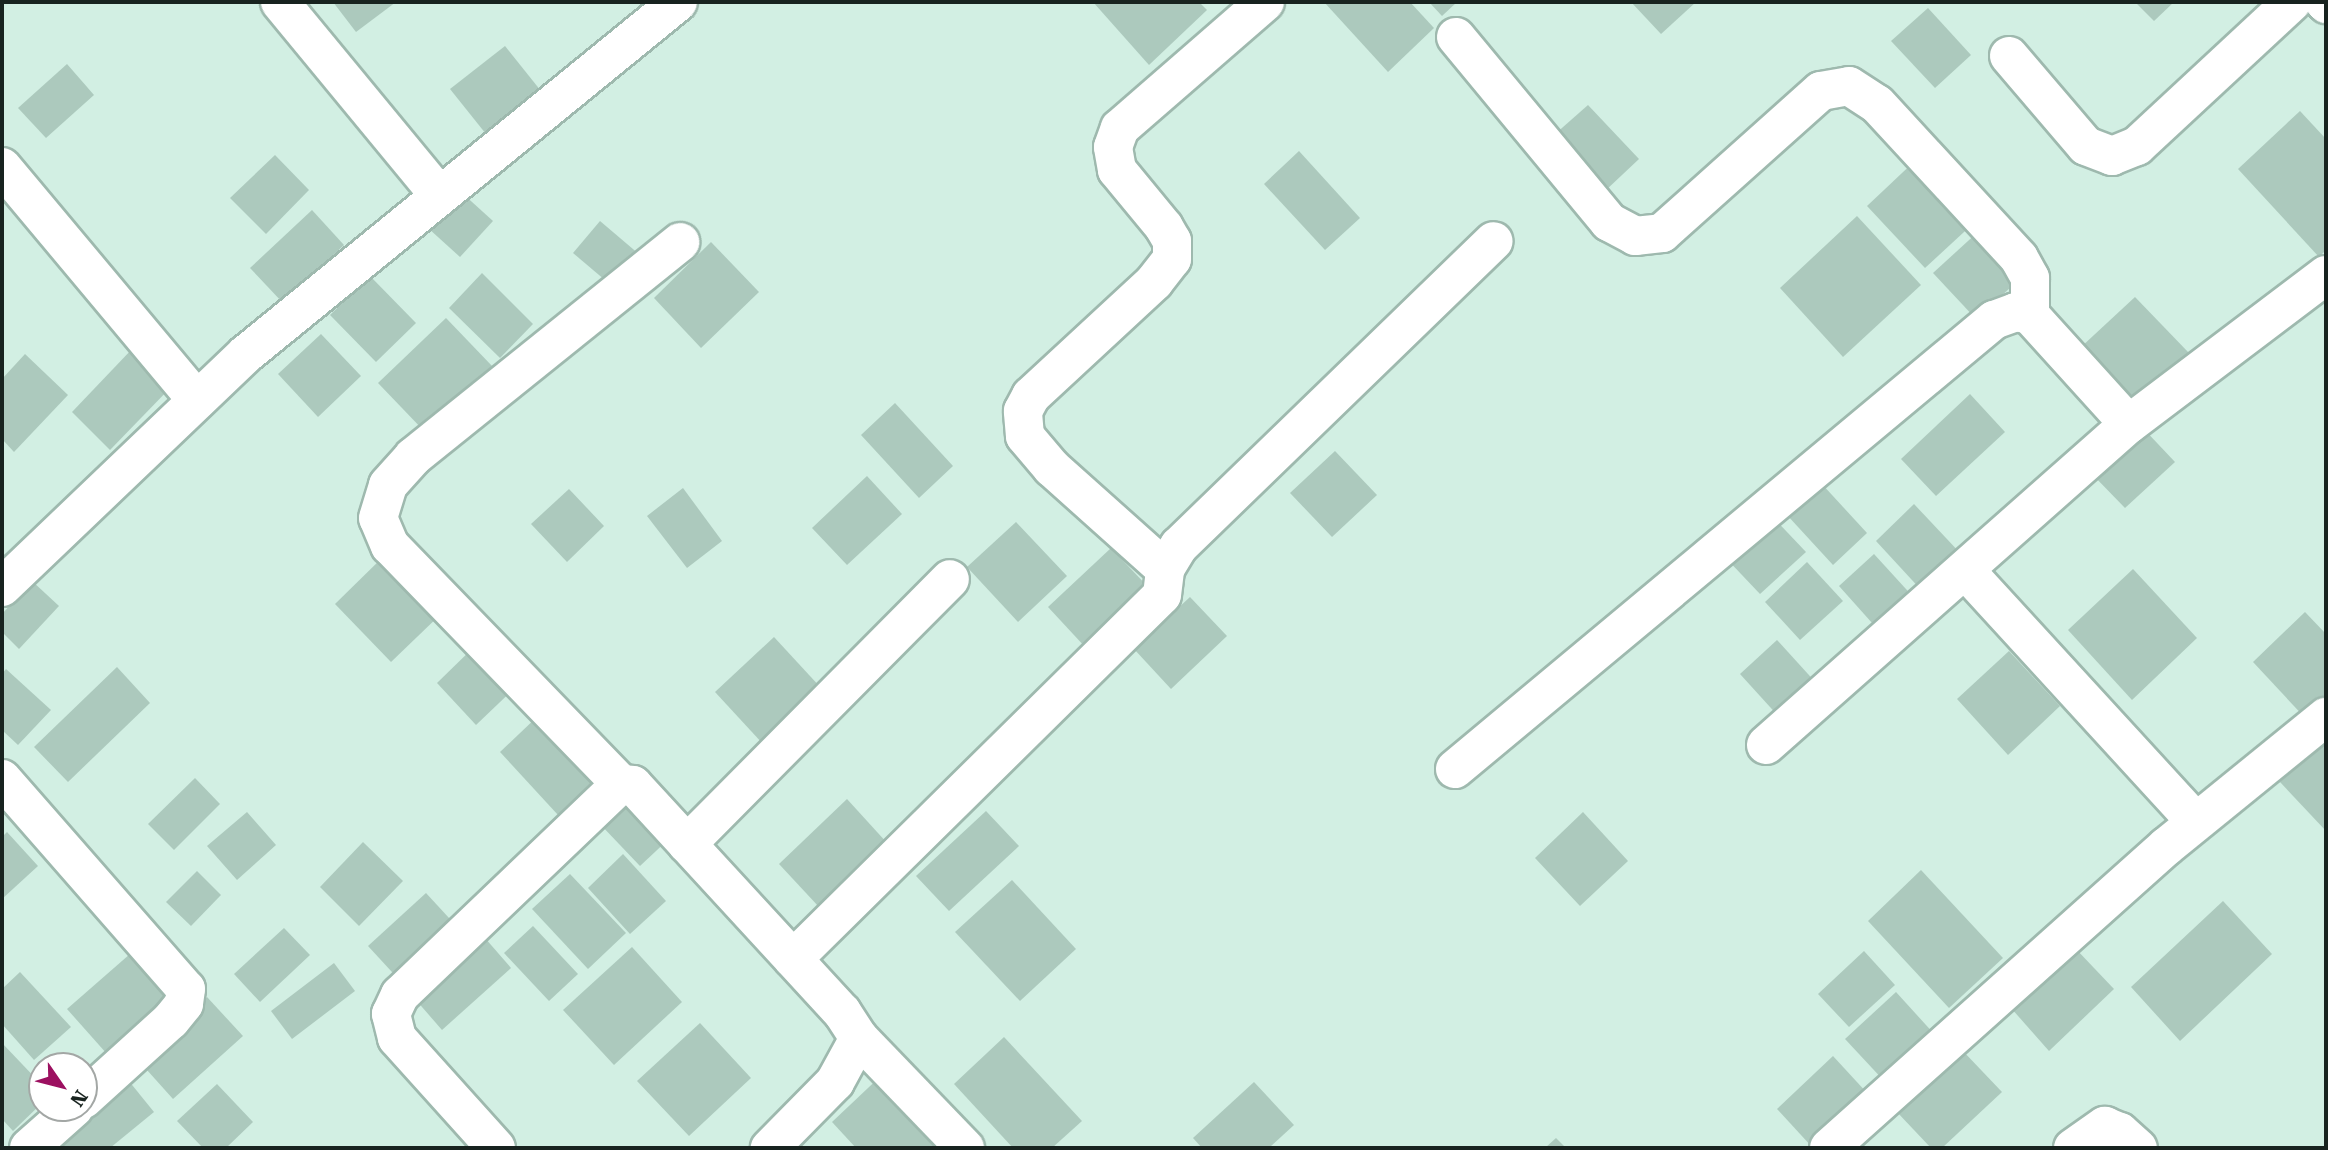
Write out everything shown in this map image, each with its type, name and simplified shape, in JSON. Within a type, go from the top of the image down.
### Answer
[{"type":"street","points":[[280,2],[440,196]]},
{"type":"street","points":[[2,587],[246,354],[678,2]]},
{"type":"street","points":[[1165,569],[1052,468],[1025,436],[1023,411],[1031,396],[1154,282],[1172,259],[1172,241],[1164,227],[1117,170],[1113,147],[1120,128],[1265,2]]},
{"type":"street","points":[[2008,56],[2086,146],[2112,156],[2137,146],[2292,2]]},
{"type":"street","points":[[1456,37],[1609,222],[1635,236],[1661,233],[1821,91],[1849,86],[1877,104],[2020,258],[2030,278],[2030,315]]},
{"type":"street","points":[[2,167],[197,400]]},
{"type":"street","points":[[793,959],[1162,595],[1165,569],[1179,546],[1494,241]]},
{"type":"street","points":[[680,242],[413,457],[388,485],[378,518],[390,546],[621,784],[633,785],[842,1012],[859,1038],[965,1148]]},
{"type":"street","points":[[1766,746],[2129,424],[2326,275]]},
{"type":"street","points":[[1455,769],[1994,320],[2015,313],[2030,315],[2129,424]]},
{"type":"street","points":[[1966,571],[2196,822]]},
{"type":"street","points":[[687,844],[950,579]]},
{"type":"street","points":[[1829,1148],[2196,822],[2326,717]]},
{"type":"street","points":[[2,779],[186,989],[184,1003],[171,1020],[98,1086]]},
{"type":"street","points":[[496,1148],[397,1038],[391,1014],[400,995],[621,784]]},
{"type":"street","points":[[770,1148],[835,1082],[859,1038]]},
{"type":"street","points":[[29,1148],[58,1122]]},
{"type":"street","points":[[2073,1148],[2105,1126],[2120,1132],[2138,1148]]},
{"type":"building","points":[[333,2],[396,2],[356,32]]},
{"type":"building","points":[[1093,2],[1199,2],[1207,10],[1149,65]]},
{"type":"building","points":[[1324,2],[1410,2],[1434,28],[1388,72]]},
{"type":"building","points":[[1429,2],[1457,2],[1442,16]]},
{"type":"building","points":[[1631,2],[1696,2],[1661,34]]},
{"type":"building","points":[[2135,2],[2174,2],[2154,21]]},
{"type":"building","points":[[1928,8],[1971,55],[1935,88],[1891,41]]},
{"type":"building","points":[[505,46],[545,96],[490,139],[450,89]]},
{"type":"building","points":[[67,64],[94,95],[46,138],[18,108]]},
{"type":"building","points":[[1588,105],[1639,159],[1605,191],[1554,135]]},
{"type":"building","points":[[2300,111],[2326,139],[2326,250],[2319,257],[2238,169]]},
{"type":"building","points":[[1299,151],[1360,218],[1325,250],[1264,184]]},
{"type":"building","points":[[275,155],[309,190],[266,234],[230,198]]},
{"type":"building","points":[[1919,157],[1977,220],[1925,268],[1867,206]]},
{"type":"building","points":[[461,192],[493,221],[460,257],[428,228]]},
{"type":"building","points":[[312,210],[344,245],[283,303],[250,268]]},
{"type":"building","points":[[1857,216],[1921,285],[1843,357],[1780,288]]},
{"type":"building","points":[[600,221],[640,255],[612,286],[573,253]]},
{"type":"building","points":[[1980,230],[2023,276],[1976,319],[1933,273]]},
{"type":"building","points":[[711,242],[759,292],[701,348],[654,298]]},
{"type":"building","points":[[482,273],[533,324],[500,358],[449,308]]},
{"type":"building","points":[[370,276],[416,323],[376,362],[330,315]]},
{"type":"building","points":[[2135,297],[2189,353],[2133,406],[2080,348]]},
{"type":"building","points":[[446,318],[493,367],[425,432],[378,383]]},
{"type":"building","points":[[321,334],[361,376],[318,417],[278,374]]},
{"type":"building","points":[[133,348],[172,386],[110,450],[72,412]]},
{"type":"building","points":[[25,354],[68,395],[14,452],[2,439],[2,379]]},
{"type":"building","points":[[1970,394],[2005,432],[1936,496],[1901,459]]},
{"type":"building","points":[[895,403],[953,466],[919,498],[861,435]]},
{"type":"building","points":[[2141,426],[2175,462],[2125,508],[2091,473]]},
{"type":"building","points":[[1335,451],[1377,495],[1332,537],[1290,493]]},
{"type":"building","points":[[867,476],[902,514],[847,565],[812,528]]},
{"type":"building","points":[[1821,483],[1867,533],[1833,565],[1787,515]]},
{"type":"building","points":[[683,488],[722,541],[687,568],[647,516]]},
{"type":"building","points":[[569,489],[604,526],[567,562],[531,524]]},
{"type":"building","points":[[1914,504],[1962,555],[1923,592],[1876,541]]},
{"type":"building","points":[[1769,513],[1806,552],[1760,594],[1723,555]]},
{"type":"building","points":[[1016,522],[1067,576],[1018,622],[967,567]]},
{"type":"building","points":[[1111,548],[1150,589],[1086,648],[1048,607]]},
{"type":"building","points":[[387,553],[443,612],[391,662],[335,604]]},
{"type":"building","points":[[1874,554],[1916,600],[1881,633],[1839,586]]},
{"type":"building","points":[[1807,562],[1843,601],[1800,640],[1765,602]]},
{"type":"building","points":[[2133,569],[2197,638],[2132,700],[2068,630]]},
{"type":"building","points":[[32,581],[59,606],[19,649],[2,632],[2,614]]},
{"type":"building","points":[[1190,597],[1227,636],[1171,689],[1134,649]]},
{"type":"building","points":[[2305,612],[2326,634],[2326,701],[2307,720],[2253,662]]},
{"type":"building","points":[[774,637],[822,689],[763,744],[715,692]]},
{"type":"building","points":[[1777,640],[1818,685],[1781,719],[1740,674]]},
{"type":"building","points":[[478,643],[518,685],[476,725],[437,683]]},
{"type":"building","points":[[2009,651],[2060,706],[2008,755],[1957,699]]},
{"type":"building","points":[[117,667],[150,703],[68,782],[34,747]]},
{"type":"building","points":[[6,669],[51,710],[18,745],[2,730],[2,674]]},
{"type":"building","points":[[540,714],[600,777],[558,815],[500,752]]},
{"type":"building","points":[[2326,739],[2326,831],[2280,782]]},
{"type":"building","points":[[195,778],[220,804],[174,850],[148,824]]},
{"type":"building","points":[[632,791],[672,836],[640,866],[599,823]]},
{"type":"building","points":[[847,799],[888,844],[819,907],[779,864]]},
{"type":"building","points":[[986,811],[1019,846],[949,911],[916,876]]},
{"type":"building","points":[[247,812],[276,845],[237,880],[207,846]]},
{"type":"building","points":[[1583,812],[1628,861],[1580,906],[1535,858]]},
{"type":"building","points":[[7,832],[38,866],[2,899],[2,837]]},
{"type":"building","points":[[363,842],[403,881],[359,926],[320,887]]},
{"type":"building","points":[[623,854],[666,901],[630,934],[588,888]]},
{"type":"building","points":[[1921,870],[2003,958],[1949,1008],[1868,921]]},
{"type":"building","points":[[197,871],[221,895],[191,926],[166,902]]},
{"type":"building","points":[[570,874],[626,933],[588,969],[532,909]]},
{"type":"building","points":[[1012,880],[1076,949],[1020,1001],[955,932]]},
{"type":"building","points":[[426,893],[461,931],[403,984],[368,946]]},
{"type":"building","points":[[2223,901],[2272,954],[2180,1041],[2131,987]]},
{"type":"building","points":[[533,926],[578,974],[549,1001],[504,953]]},
{"type":"building","points":[[284,928],[310,955],[260,1002],[234,974]]},
{"type":"building","points":[[478,930],[511,968],[442,1030],[409,992]]},
{"type":"building","points":[[138,947],[177,992],[107,1054],[67,1009]]},
{"type":"building","points":[[632,947],[682,1002],[614,1065],[563,1010]]},
{"type":"building","points":[[2075,948],[2114,989],[2049,1051],[2011,1008]]},
{"type":"building","points":[[1864,951],[1895,985],[1849,1027],[1818,994]]},
{"type":"building","points":[[334,963],[355,991],[292,1039],[271,1011]]},
{"type":"building","points":[[20,972],[71,1027],[43,1052],[28,1053],[2,1024],[2,989]]},
{"type":"building","points":[[1896,992],[1936,1036],[1886,1083],[1845,1039]]},
{"type":"building","points":[[207,997],[243,1036],[173,1099],[138,1060]]},
{"type":"building","points":[[700,1023],[751,1078],[689,1136],[637,1081]]},
{"type":"building","points":[[1004,1037],[1082,1121],[1052,1148],[1013,1148],[954,1084]]},
{"type":"building","points":[[2,1043],[28,1070],[28,1117],[13,1131],[2,1119]]},
{"type":"building","points":[[1962,1050],[2002,1092],[1942,1148],[1931,1148],[1896,1111]]},
{"type":"building","points":[[1833,1056],[1868,1094],[1812,1147],[1777,1109]]},
{"type":"building","points":[[886,1071],[957,1148],[856,1148],[832,1122]]},
{"type":"building","points":[[124,1075],[154,1112],[110,1148],[51,1148],[77,1122],[98,1122],[98,1101]]},
{"type":"building","points":[[1254,1082],[1294,1125],[1269,1148],[1202,1148],[1193,1138]]},
{"type":"building","points":[[217,1084],[253,1122],[226,1148],[203,1148],[177,1121]]},
{"type":"building","points":[[1556,1138],[1566,1148],[1545,1148]]}]
